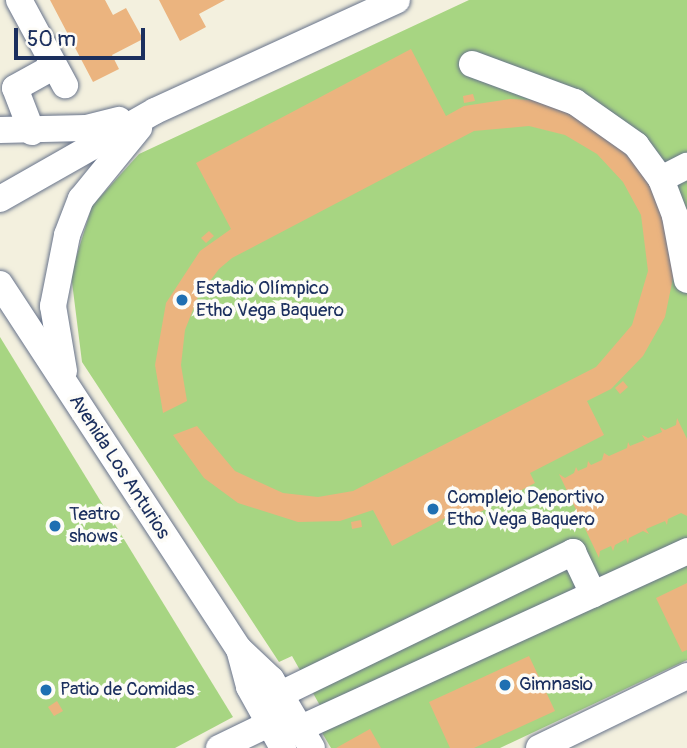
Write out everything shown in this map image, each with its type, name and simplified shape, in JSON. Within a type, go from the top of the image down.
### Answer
[{"type":"street","points":[[0,199],[155,111],[397,0]]},
{"type":"street","points":[[13,7],[59,76],[15,88],[32,132]]},
{"type":"street","points":[[472,64],[575,102],[603,118],[636,145],[661,179],[675,216],[687,280]]},
{"type":"street","points":[[0,130],[32,132],[86,128],[155,111]]},
{"type":"street","points":[[71,394],[53,306],[67,235],[81,199],[155,111]]},
{"type":"street","points":[[661,179],[687,166]]},
{"type":"street","name":"Avenida Los Anturios","points":[[0,284],[239,649],[249,687],[296,729],[283,748]]},
{"type":"street","points":[[219,748],[296,729],[687,551]]},
{"type":"street","points":[[296,729],[456,609],[573,552],[593,594]]},
{"type":"street","points":[[456,609],[476,648]]},
{"type":"street","points":[[539,748],[687,676]]},
{"type":"green space","name":"Complejo Deportivo Etho Vega Baquero","points":[[469,0],[687,0],[687,660],[500,748],[331,748],[321,731],[331,725],[292,656],[279,662],[82,362],[71,274],[92,206],[139,154]]},
{"type":"green space","points":[[0,337],[233,717],[175,748],[0,748]]},
{"type":"building","points":[[50,0],[105,0],[113,15],[126,8],[143,39],[112,55],[119,69],[93,82]]},
{"type":"building","points":[[159,0],[225,0],[199,14],[206,27],[180,41]]},
{"type":"building","name":"Estadio Olímpico Etho Vega Baquero","points":[[411,49],[446,116],[464,106],[510,99],[532,100],[595,121],[656,186],[674,273],[665,317],[643,356],[611,389],[587,401],[604,435],[530,473],[535,483],[467,519],[462,509],[392,546],[373,510],[340,521],[298,522],[238,503],[204,478],[173,435],[197,426],[235,471],[283,493],[318,497],[353,491],[596,367],[632,325],[648,271],[641,215],[623,182],[597,154],[565,135],[529,126],[474,131],[232,258],[219,269],[198,297],[185,330],[181,365],[187,401],[163,413],[155,365],[166,303],[200,251],[231,229],[196,163]]},
{"type":"building","points":[[473,94],[475,101],[464,103],[463,96]]},
{"type":"building","points":[[209,231],[214,236],[206,243],[201,238]]},
{"type":"building","points":[[623,381],[628,387],[620,394],[615,388]]},
{"type":"building","points":[[677,418],[687,439],[687,516],[681,513],[668,519],[667,525],[665,521],[646,529],[649,534],[643,531],[629,538],[628,544],[626,539],[615,545],[613,551],[611,546],[600,551],[599,558],[559,474],[565,478],[574,473],[576,467],[578,471],[587,467],[588,461],[591,465],[602,460],[604,453],[609,456],[627,448],[628,442],[630,446],[645,440],[642,435],[648,438],[662,432],[660,427],[665,430],[676,425]]},
{"type":"building","points":[[361,520],[362,527],[352,529],[351,522]]},
{"type":"building","points":[[687,583],[687,650],[682,652],[656,598]]},
{"type":"building","name":"Gimnasio","points":[[529,656],[555,711],[474,748],[450,748],[429,702]]},
{"type":"building","name":"Patio de Comidas","points":[[47,683],[53,692],[44,697],[39,687]]},
{"type":"building","points":[[57,701],[63,711],[54,716],[48,707]]},
{"type":"building","points":[[370,729],[381,748],[336,748]]},
{"type":"place","name":"Estadio Olímpico Etho Vega Baquero","points":[[182,300]]},
{"type":"place","name":"Complejo Deportivo Etho Vega Baquero","points":[[433,509]]},
{"type":"place","name":"Teatro shows","points":[[55,526]]},
{"type":"place","name":"Gimnasio","points":[[505,685]]},
{"type":"place","name":"Patio de Comidas","points":[[46,690]]}]
